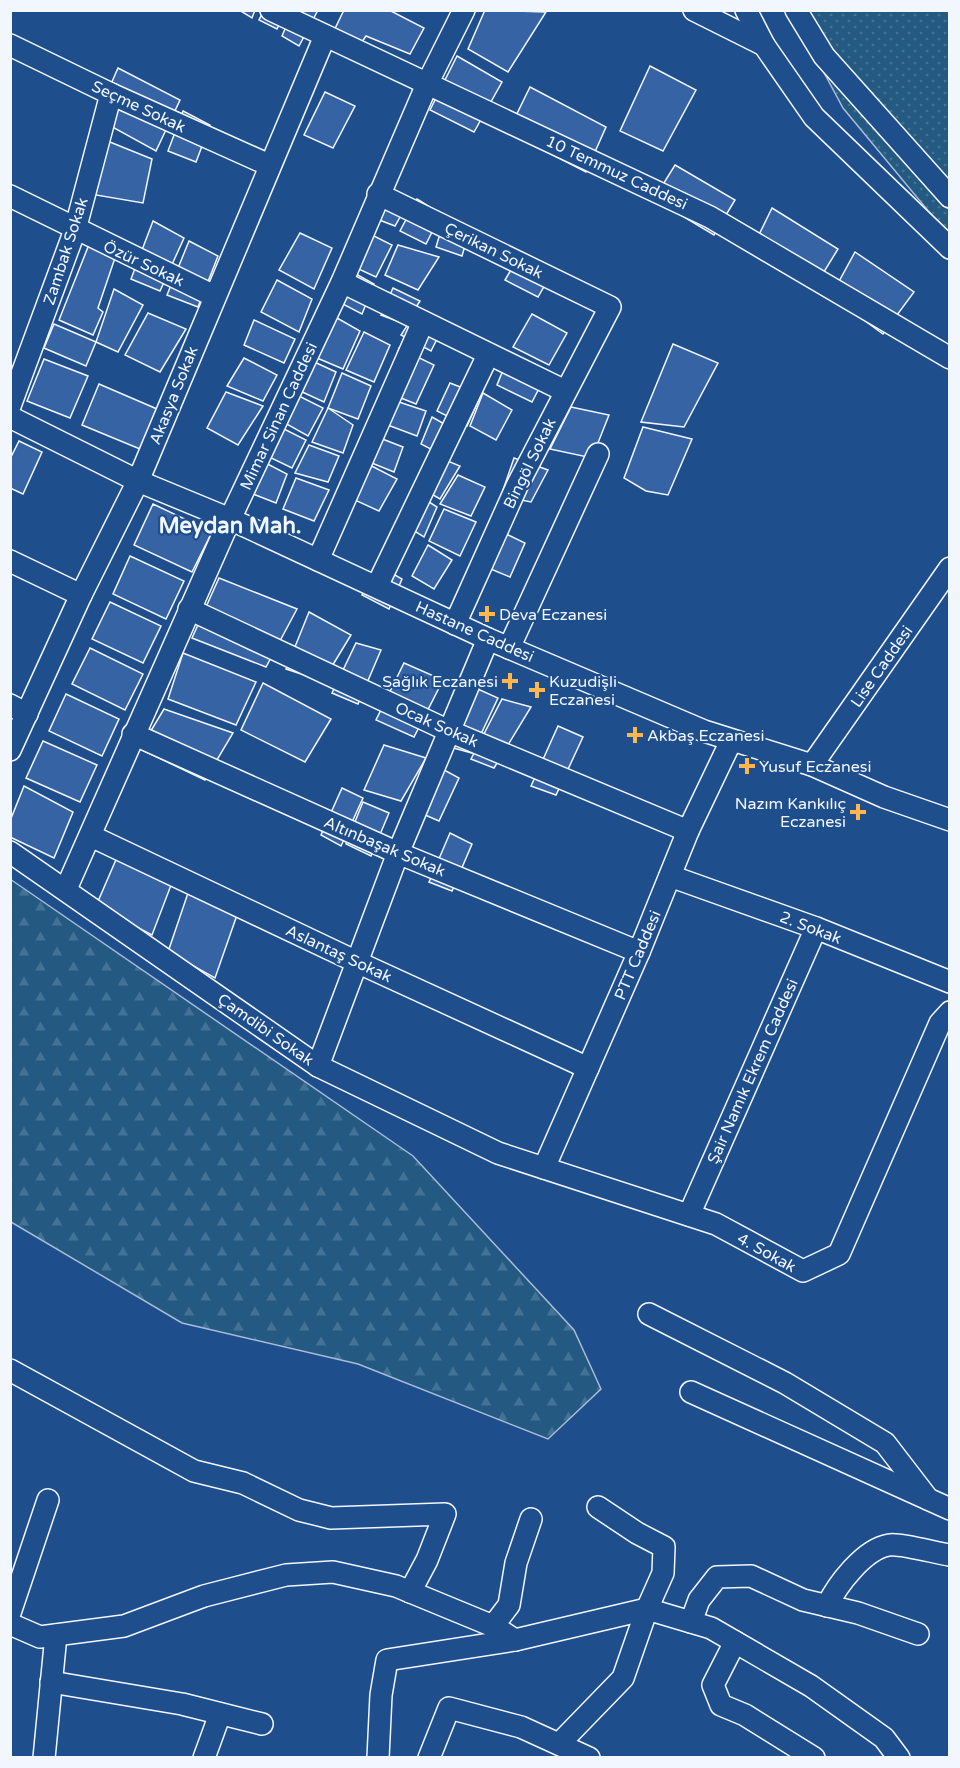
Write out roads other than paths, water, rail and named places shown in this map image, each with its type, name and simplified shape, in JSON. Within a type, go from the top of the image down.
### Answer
[{"type":"street","name":"10 Temmuz Caddesi","points":[[271,10],[428,82],[710,217],[950,357]]},
{"type":"street","name":"Mimar Sinan Caddesi","points":[[66,889],[189,609],[342,282],[428,82],[464,10]]},
{"type":"street","points":[[694,10],[764,45]]},
{"type":"street","points":[[746,10],[764,45],[814,117],[950,248]]},
{"type":"street","points":[[796,10],[824,56],[950,196]]},
{"type":"street","name":"Akasya Sokak","points":[[10,750],[19,710],[81,595],[138,481],[325,36]]},
{"type":"street","name":"Seçme Sokak","points":[[10,45],[111,94],[269,165]]},
{"type":"street","name":"Zambak Sokak","points":[[10,406],[75,230],[111,94]]},
{"type":"street","name":"Çerikan Sokak","points":[[378,194],[610,307]]},
{"type":"street","name":"Özür Sokak","points":[[10,196],[75,230],[214,296]]},
{"type":"street","points":[[342,282],[565,391]]},
{"type":"street","name":"Bingöl Sokak","points":[[455,624],[517,486],[610,307]]},
{"type":"street","points":[[318,560],[423,322]]},
{"type":"street","points":[[377,586],[488,355]]},
{"type":"street","name":"Hastane Caddesi","points":[[10,417],[138,481],[230,519],[488,639],[731,741],[812,765],[884,797],[950,820]]},
{"type":"street","points":[[509,648],[598,454]]},
{"type":"street","points":[[10,561],[81,595]]},
{"type":"street","name":"Lise Caddesi","points":[[812,765],[950,568]]},
{"type":"street","name":"Ocak Sokak","points":[[189,609],[449,731],[688,831]]},
{"type":"street","points":[[318,1066],[398,853],[488,639]]},
{"type":"street","name":"Altınbaşak Sokak","points":[[133,734],[398,853],[639,952]]},
{"type":"street","name":"PTT Caddesi","points":[[543,1168],[639,952],[688,831],[731,741]]},
{"type":"street","name":"Aslantaş Sokak","points":[[91,836],[358,963],[588,1068]]},
{"type":"street","name":"Çamdibi Sokak","points":[[10,852],[318,1066],[498,1153],[543,1168]]},
{"type":"street","name":"2. Sokak","points":[[670,876],[816,928],[950,982]]},
{"type":"street","name":"Şair Namık Ekrem Caddesi","points":[[689,1215],[816,928]]},
{"type":"street","name":"4. Sokak","points":[[543,1168],[716,1224],[803,1271],[839,1254],[935,1034],[950,1012]]},
{"type":"street","points":[[649,1314],[785,1383],[885,1443],[928,1499]]},
{"type":"street","points":[[10,1370],[194,1471],[243,1483],[299,1510],[331,1518],[445,1514],[428,1560],[410,1592]]},
{"type":"street","points":[[691,1392],[950,1509]]},
{"type":"street","points":[[10,1613],[48,1500]]},
{"type":"street","points":[[559,1744],[623,1678],[646,1609],[663,1573],[664,1547],[637,1533],[598,1507]]},
{"type":"street","points":[[493,1626],[509,1605],[516,1563],[531,1519]]},
{"type":"street","points":[[827,1606],[836,1586],[857,1565],[889,1545],[950,1555]]},
{"type":"street","points":[[10,1624],[39,1637],[124,1626],[204,1596],[286,1575],[333,1572],[396,1586],[493,1626],[514,1640]]},
{"type":"street","points":[[691,1622],[699,1600],[717,1577],[751,1576],[803,1600],[918,1634]]},
{"type":"street","points":[[378,1758],[381,1695],[387,1660],[514,1640],[646,1609],[711,1628],[811,1686],[884,1738],[899,1758]]},
{"type":"street","points":[[44,1758],[56,1635]]},
{"type":"street","points":[[735,1642],[714,1685],[721,1705],[745,1715],[814,1758]]},
{"type":"street","points":[[51,1682],[182,1704],[262,1724]]},
{"type":"street","points":[[429,1758],[449,1708],[521,1727],[589,1758]]},
{"type":"street","points":[[204,1758],[220,1714]]},
{"type":"place","name":"Deva Eczanesi","points":[[487,614]]},
{"type":"place","name":"Sağlık Eczanesi","points":[[510,681]]},
{"type":"place","name":"Kuzudişli Eczanesi","points":[[537,690]]},
{"type":"place","name":"Akbaş Eczanesi","points":[[635,735]]},
{"type":"place","name":"Yusuf Eczanesi","points":[[747,766]]},
{"type":"place","name":"Nazım Kankılıç Eczanesi","points":[[858,812]]},
{"type":"district","name":"Meydan Mah.","points":[[230,525]]}]
